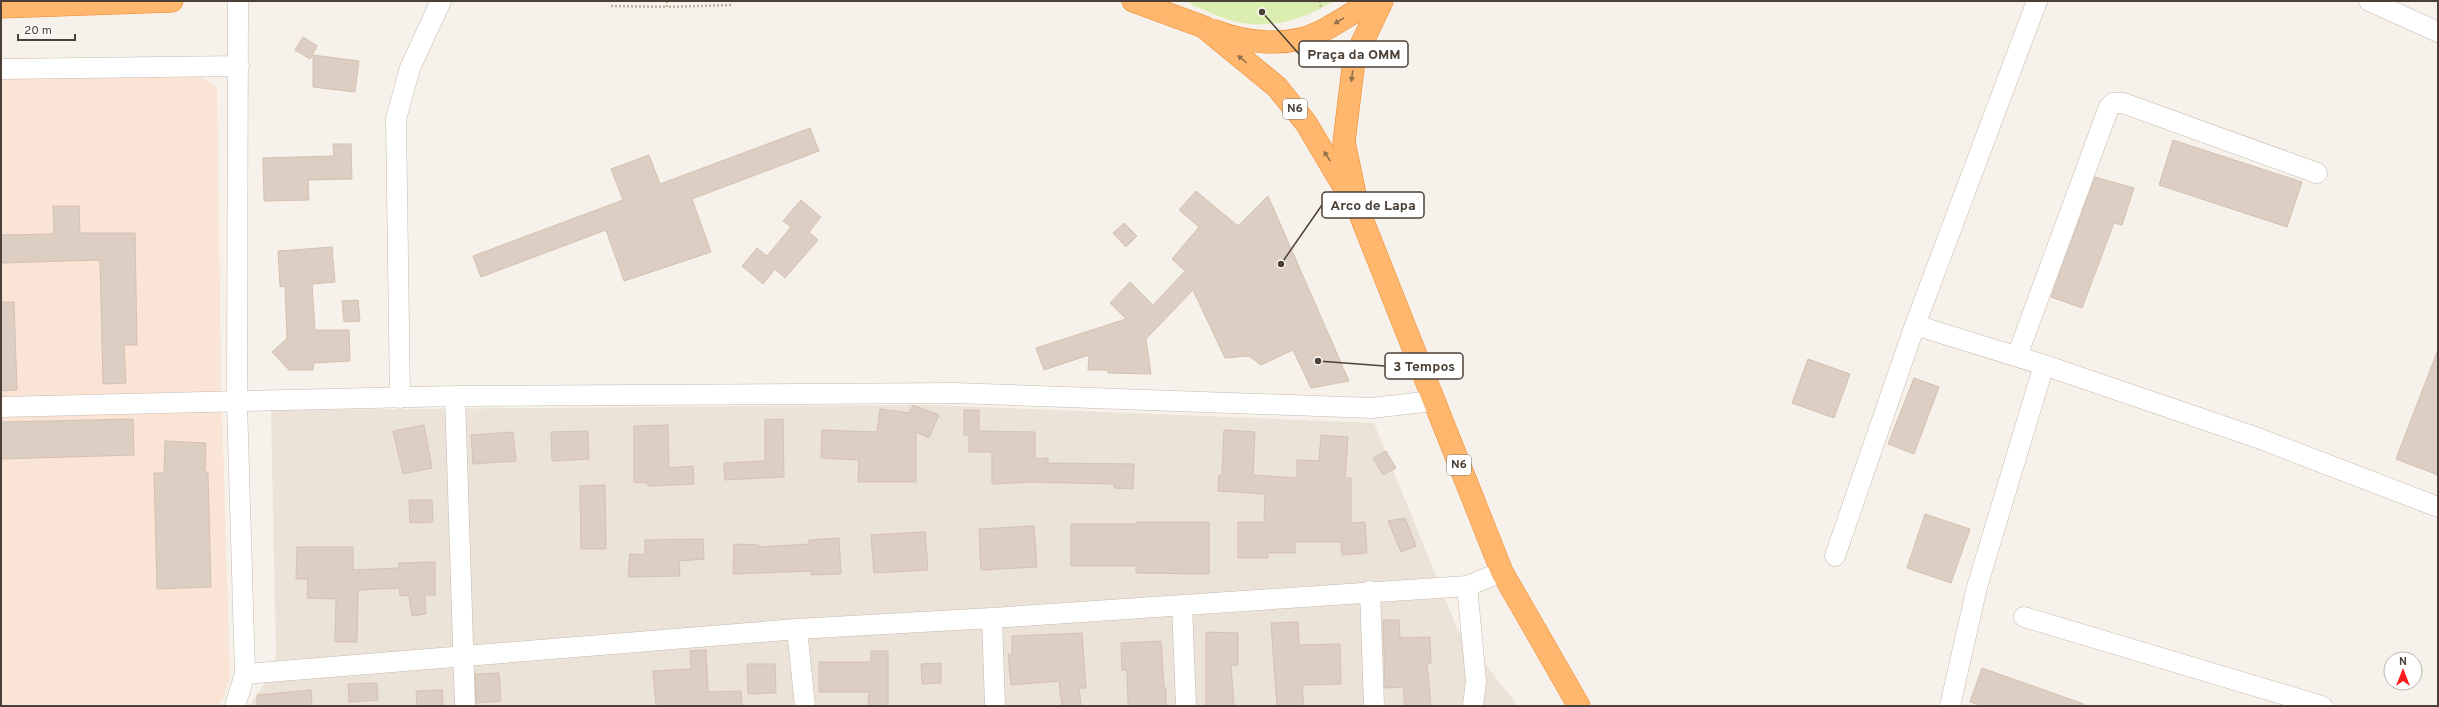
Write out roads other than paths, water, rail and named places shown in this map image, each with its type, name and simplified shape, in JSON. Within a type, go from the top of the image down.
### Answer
[{"type":"highway","points":[[1,7],[172,1]]},
{"type":"highway","name":"N6","points":[[1133,1],[1230,37],[1257,41],[1288,41],[1318,33],[1372,1]]},
{"type":"highway","name":"N6","points":[[1174,1],[1277,87],[1306,123],[1360,214]]},
{"type":"highway","name":"N6","points":[[1382,1],[1354,60],[1344,142],[1360,214],[1502,572],[1579,706]]},
{"type":"street","points":[[235,706],[245,674],[237,403],[238,1]]},
{"type":"street","points":[[400,398],[396,119],[410,68],[442,1]]},
{"type":"street","points":[[1835,556],[1915,325],[2037,1]]},
{"type":"street","points":[[2369,1],[2438,32]]},
{"type":"street","points":[[1,69],[239,66]]},
{"type":"street","points":[[2017,356],[2109,107],[2113,103],[2123,103],[2317,172]]},
{"type":"street","points":[[1915,325],[2017,356],[2258,438],[2438,507]]},
{"type":"street","points":[[1950,706],[1977,587],[2044,365]]},
{"type":"street","points":[[1,407],[237,403],[455,396],[955,393],[1372,408],[1433,401]]},
{"type":"street","points":[[455,396],[465,706]]},
{"type":"street","points":[[245,674],[463,658],[797,629],[992,618],[1370,591],[1467,586],[1502,572]]},
{"type":"street","points":[[1467,586],[1476,681],[1473,706]]},
{"type":"street","points":[[1370,591],[1374,706]]},
{"type":"street","points":[[1182,605],[1186,706]]},
{"type":"street","points":[[2024,617],[2322,706]]},
{"type":"street","points":[[992,618],[995,706]]},
{"type":"street","points":[[797,629],[805,706]]},
{"type":"place","name":"Praça da OMM","points":[[1262,12]]},
{"type":"place","name":"Arco de Lapa","points":[[1281,264]]},
{"type":"place","name":"3 Tempos","points":[[1318,361]]}]
